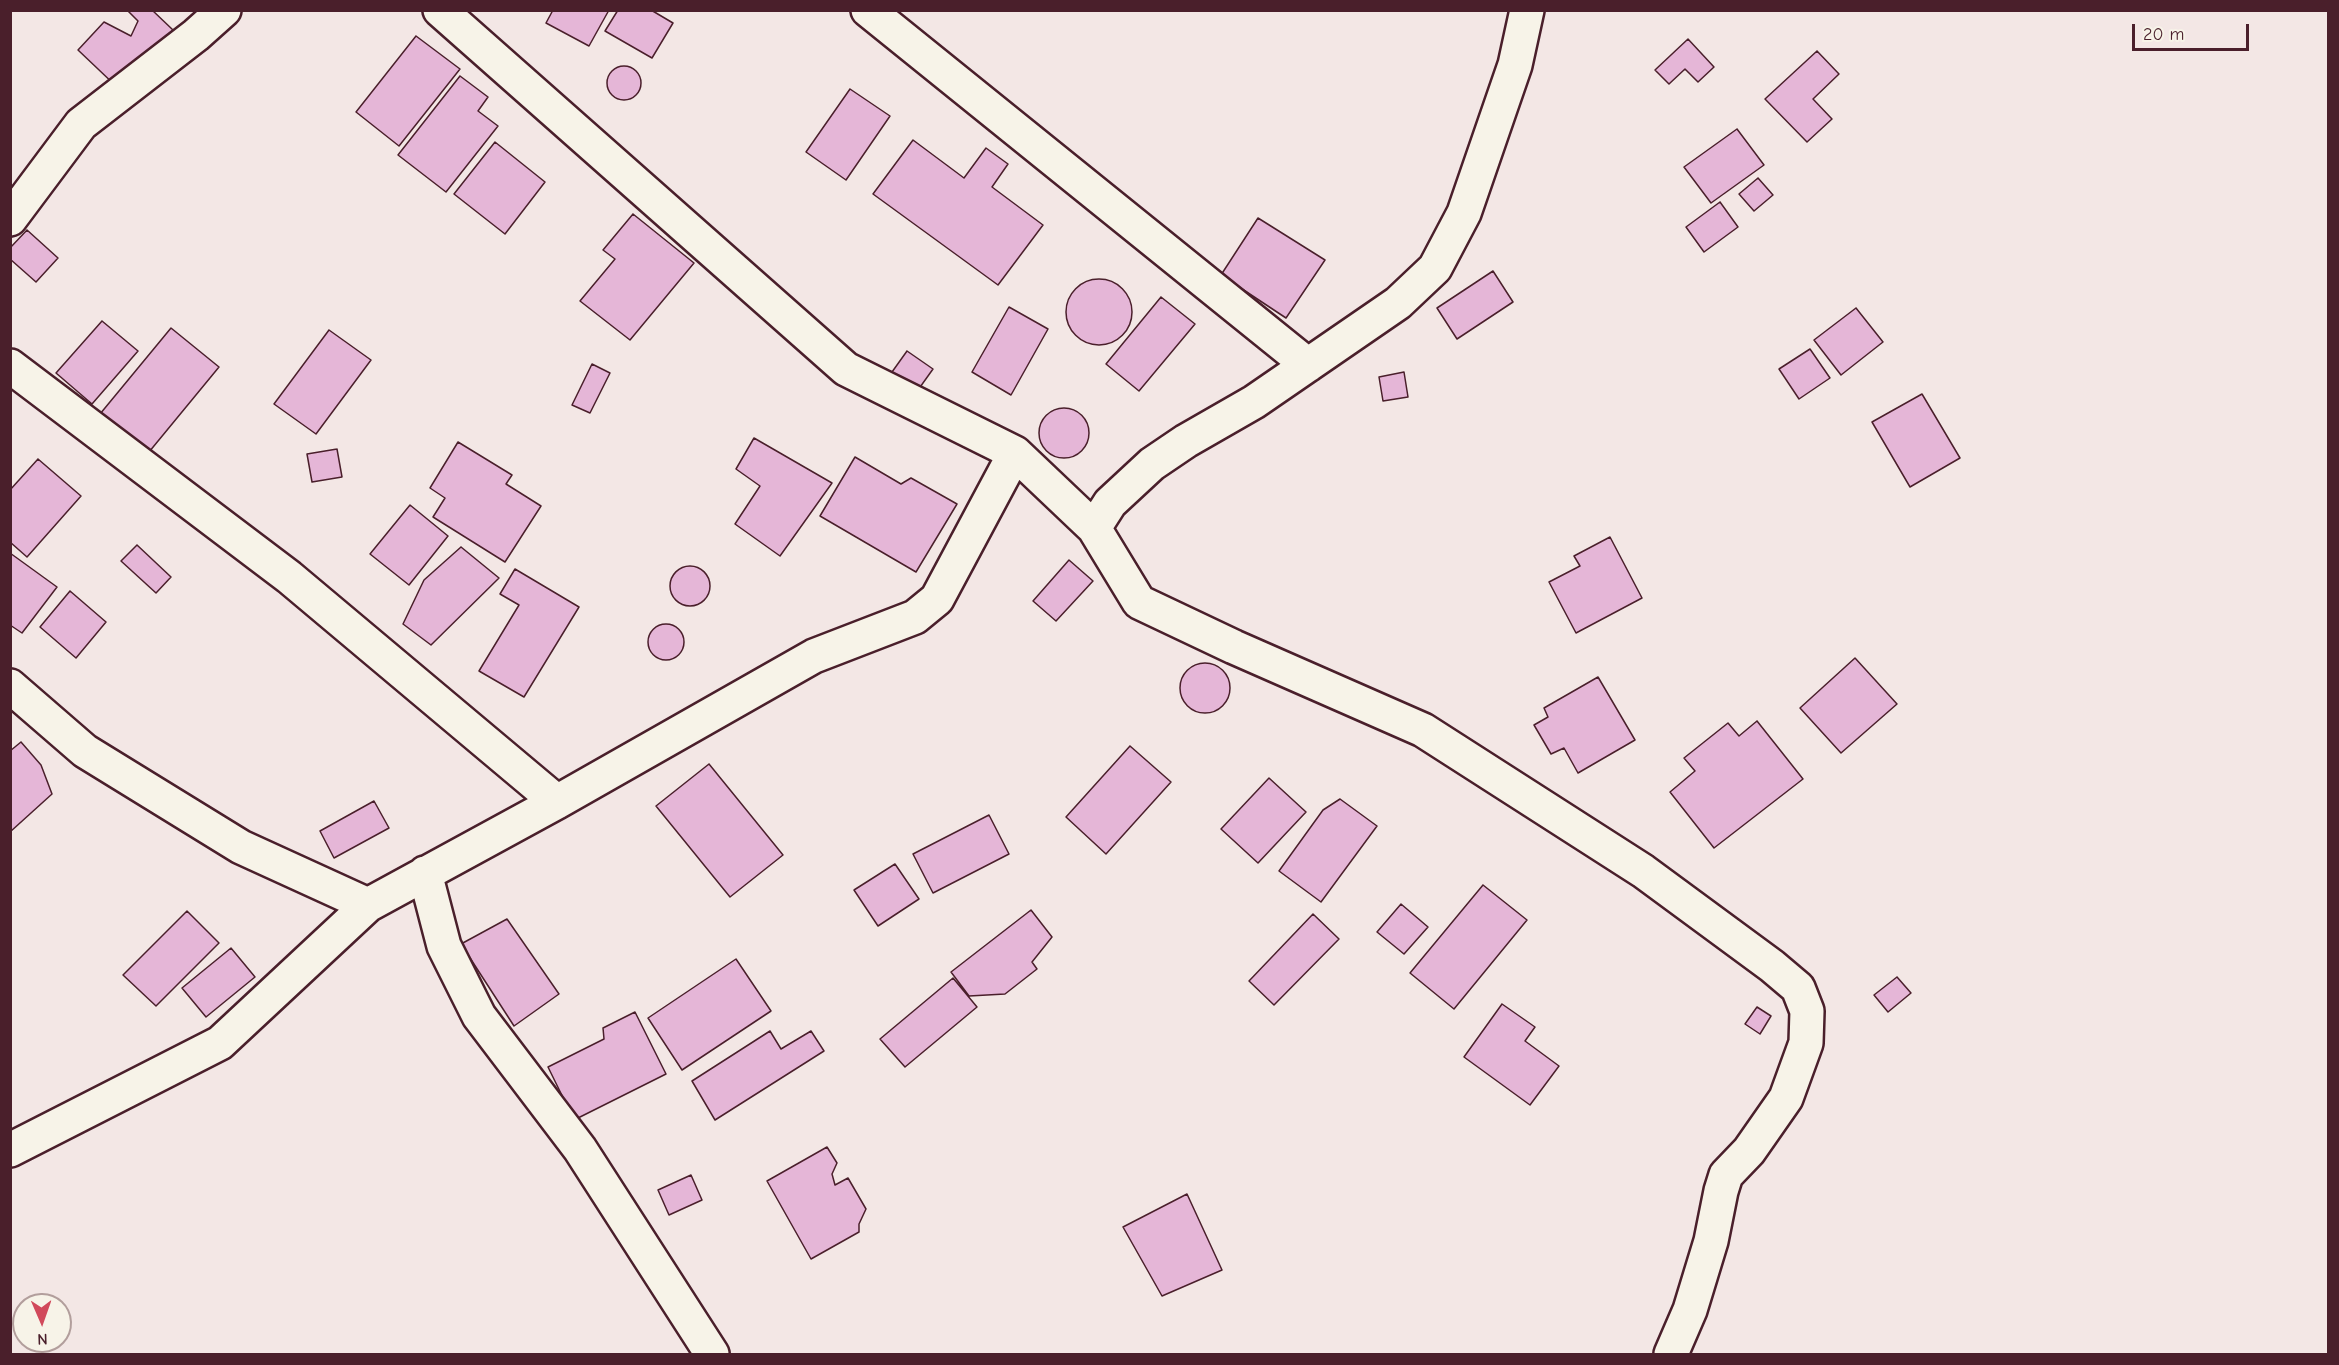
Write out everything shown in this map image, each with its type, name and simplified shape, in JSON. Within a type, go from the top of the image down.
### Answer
[{"type":"street","points":[[10,219],[81,124],[196,35],[224,10]]},
{"type":"street","points":[[440,10],[846,369],[1015,453],[1094,528],[1139,602],[1234,648],[1423,730],[1643,871],[1798,988],[1807,1011],[1806,1043],[1786,1098],[1749,1151],[1726,1175],[1720,1191],[1711,1241],[1702,1271],[1690,1310],[1671,1354]]},
{"type":"street","points":[[868,10],[1308,365]]},
{"type":"street","points":[[1094,528],[1110,503],[1152,464],[1186,441],[1254,402],[1398,303],[1435,268],[1464,213],[1515,65],[1527,10]]},
{"type":"street","points":[[10,366],[290,577],[557,802]]},
{"type":"street","points":[[10,1150],[220,1043],[368,905],[557,802],[814,656],[915,617],[937,599],[1015,453]]},
{"type":"street","points":[[10,686],[85,751],[231,841],[368,905]]},
{"type":"street","points":[[425,873],[444,946],[479,1016],[580,1149],[712,1354]]},
{"type":"building","points":[[127,10],[152,10],[173,30],[118,88],[78,50],[104,22],[131,36],[138,21]]},
{"type":"building","points":[[553,10],[609,10],[589,46],[546,23]]},
{"type":"building","points":[[618,10],[651,10],[673,23],[652,58],[605,31]]},
{"type":"building","points":[[416,36],[460,69],[399,146],[356,112]]},
{"type":"building","points":[[1688,39],[1714,67],[1698,82],[1685,69],[1669,84],[1655,70]]},
{"type":"building","points":[[1817,51],[1839,74],[1813,99],[1832,119],[1807,142],[1765,99]]},
{"type":"building","points":[[624,66],[636,71],[641,83],[636,95],[624,100],[612,95],[607,83],[612,71]]},
{"type":"building","points":[[460,76],[488,97],[478,111],[498,126],[446,192],[398,155]]},
{"type":"building","points":[[850,89],[890,116],[846,180],[806,152]]},
{"type":"building","points":[[1737,129],[1764,165],[1711,203],[1684,167]]},
{"type":"building","points":[[913,140],[964,178],[986,148],[1008,164],[992,187],[1043,225],[998,285],[873,194]]},
{"type":"building","points":[[495,142],[545,182],[505,234],[454,194]]},
{"type":"building","points":[[1758,178],[1773,195],[1754,211],[1739,194]]},
{"type":"building","points":[[1720,202],[1738,227],[1704,252],[1686,227]]},
{"type":"building","points":[[633,214],[694,263],[630,340],[580,301],[615,259],[603,250]]},
{"type":"building","points":[[1258,218],[1325,260],[1286,318],[1221,275]]},
{"type":"building","points":[[27,230],[58,258],[36,282],[10,259],[10,248]]},
{"type":"building","points":[[1493,271],[1513,302],[1457,339],[1437,308]]},
{"type":"building","points":[[1099,279],[1112,282],[1122,289],[1129,299],[1132,312],[1129,325],[1122,335],[1112,342],[1099,345],[1086,342],[1076,335],[1069,325],[1066,312],[1069,299],[1076,289],[1086,282]]},
{"type":"building","points":[[1161,297],[1195,324],[1139,391],[1106,364]]},
{"type":"building","points":[[1009,307],[1048,329],[1011,395],[972,372]]},
{"type":"building","points":[[1856,308],[1883,342],[1841,375],[1814,340]]},
{"type":"building","points":[[102,321],[138,351],[92,404],[56,373]]},
{"type":"building","points":[[171,328],[219,367],[149,452],[100,414]]},
{"type":"building","points":[[329,330],[371,360],[316,434],[274,404]]},
{"type":"building","points":[[1810,349],[1830,378],[1799,399],[1779,369]]},
{"type":"building","points":[[907,351],[933,369],[918,390],[892,372]]},
{"type":"building","points":[[592,364],[610,373],[590,413],[572,405]]},
{"type":"building","points":[[1404,372],[1408,397],[1383,401],[1379,377]]},
{"type":"building","points":[[1922,394],[1960,458],[1910,487],[1872,422]]},
{"type":"building","points":[[1064,408],[1078,412],[1085,419],[1089,433],[1085,447],[1078,454],[1064,458],[1050,454],[1043,447],[1039,433],[1043,419],[1050,412]]},
{"type":"building","points":[[754,438],[832,483],[780,556],[735,524],[760,486],[736,469]]},
{"type":"building","points":[[458,442],[512,475],[506,484],[541,506],[505,562],[433,517],[445,498],[430,488]]},
{"type":"building","points":[[337,449],[342,477],[312,482],[307,454]]},
{"type":"building","points":[[855,457],[901,484],[911,478],[957,504],[916,572],[820,516]]},
{"type":"building","points":[[38,459],[81,496],[27,557],[10,542],[10,490]]},
{"type":"building","points":[[410,505],[448,536],[409,585],[370,554]]},
{"type":"building","points":[[1610,537],[1642,598],[1576,633],[1549,582],[1580,566],[1574,556]]},
{"type":"building","points":[[137,545],[171,577],[156,593],[121,561]]},
{"type":"building","points":[[461,547],[499,578],[431,645],[403,624],[424,580]]},
{"type":"building","points":[[10,553],[57,587],[22,633],[10,625]]},
{"type":"building","points":[[1069,560],[1093,581],[1056,621],[1033,601]]},
{"type":"building","points":[[690,566],[698,567],[704,572],[709,578],[709,594],[704,600],[698,605],[690,606],[682,605],[676,600],[671,594],[670,586],[671,578],[676,572],[682,567]]},
{"type":"building","points":[[515,569],[579,607],[524,697],[479,671],[519,605],[500,594]]},
{"type":"building","points":[[70,591],[106,622],[76,658],[40,627]]},
{"type":"building","points":[[666,624],[679,629],[684,642],[679,655],[666,660],[653,655],[648,642],[653,629]]},
{"type":"building","points":[[1855,658],[1897,704],[1841,753],[1800,708]]},
{"type":"building","points":[[1205,663],[1223,670],[1230,688],[1223,706],[1205,713],[1187,706],[1180,688],[1187,670]]},
{"type":"building","points":[[1598,677],[1635,740],[1578,773],[1564,748],[1551,754],[1534,725],[1548,717],[1544,708]]},
{"type":"building","points":[[1757,721],[1803,779],[1714,848],[1670,792],[1695,771],[1684,758],[1728,723],[1739,736]]},
{"type":"building","points":[[21,742],[41,765],[52,794],[10,832],[10,751]]},
{"type":"building","points":[[1130,746],[1171,782],[1106,854],[1066,817]]},
{"type":"building","points":[[709,764],[783,855],[730,897],[656,806]]},
{"type":"building","points":[[1269,778],[1306,812],[1258,863],[1221,829]]},
{"type":"building","points":[[1340,799],[1377,826],[1321,902],[1279,871],[1323,810]]},
{"type":"building","points":[[374,801],[389,828],[334,858],[320,831]]},
{"type":"building","points":[[989,815],[1009,854],[933,893],[913,854]]},
{"type":"building","points":[[895,864],[919,899],[878,926],[854,890]]},
{"type":"building","points":[[1483,885],[1527,920],[1454,1009],[1410,973]]},
{"type":"building","points":[[1401,904],[1428,927],[1404,954],[1377,932]]},
{"type":"building","points":[[1031,910],[1052,937],[1032,962],[1037,969],[1005,994],[969,996],[951,972]]},
{"type":"building","points":[[187,911],[219,943],[156,1006],[123,975]]},
{"type":"building","points":[[1313,914],[1339,939],[1274,1005],[1249,981]]},
{"type":"building","points":[[507,919],[559,994],[514,1026],[461,944]]},
{"type":"building","points":[[231,948],[255,977],[206,1017],[182,988]]},
{"type":"building","points":[[736,959],[771,1011],[682,1070],[648,1018]]},
{"type":"building","points":[[1897,977],[1911,993],[1888,1012],[1874,995]]},
{"type":"building","points":[[953,978],[977,1007],[905,1067],[880,1039]]},
{"type":"building","points":[[1502,1004],[1535,1027],[1525,1041],[1559,1066],[1530,1105],[1464,1057]]},
{"type":"building","points":[[1757,1007],[1771,1016],[1760,1034],[1745,1024]]},
{"type":"building","points":[[635,1012],[666,1074],[574,1120],[548,1067],[604,1039],[603,1028]]},
{"type":"building","points":[[770,1031],[781,1049],[811,1031],[824,1051],[715,1120],[692,1081]]},
{"type":"building","points":[[827,1147],[837,1163],[832,1174],[835,1185],[848,1178],[866,1209],[859,1224],[859,1232],[811,1259],[767,1181]]},
{"type":"building","points":[[691,1175],[702,1200],[669,1215],[658,1190]]},
{"type":"building","points":[[1187,1194],[1222,1270],[1162,1296],[1123,1227]]}]
